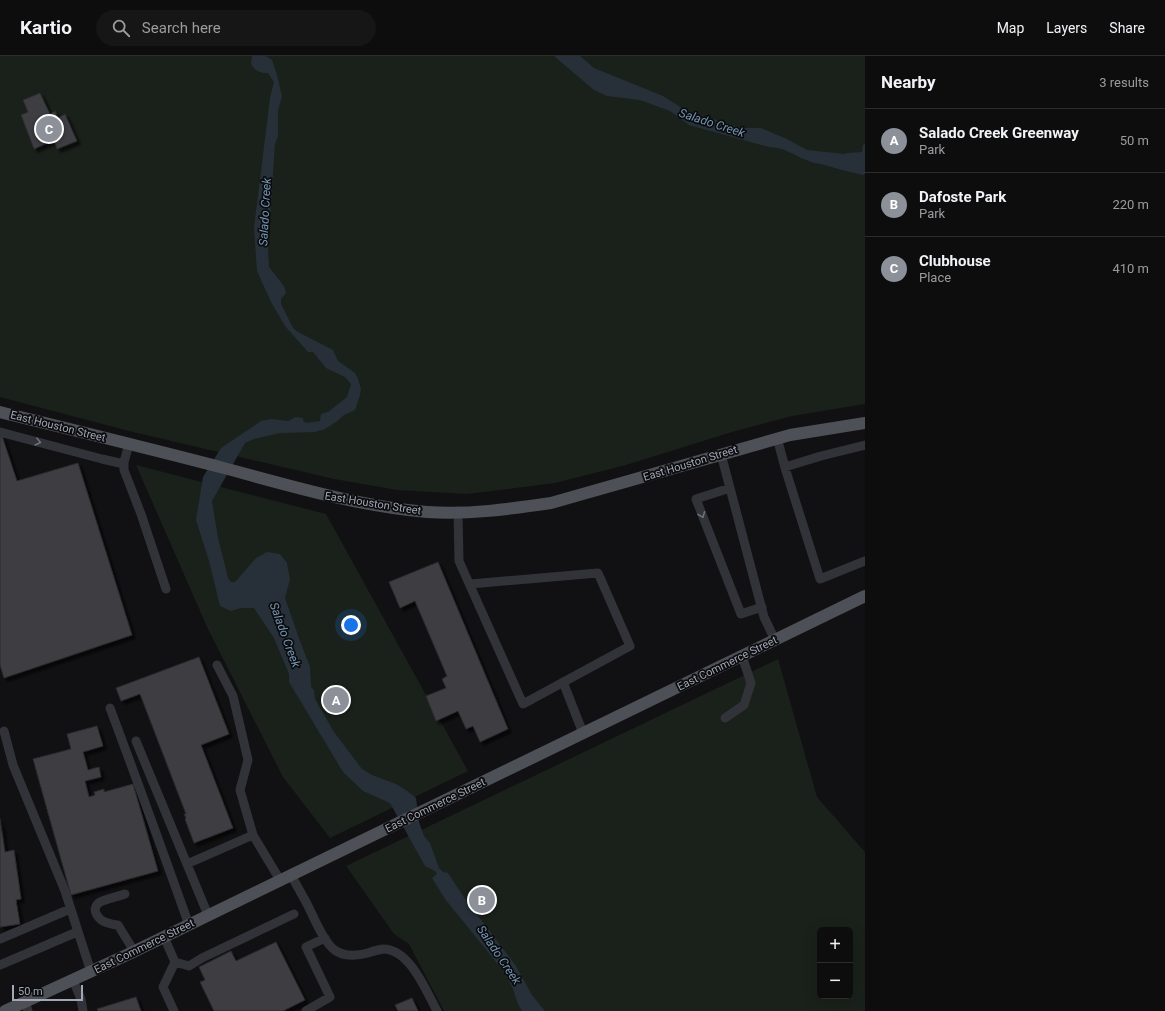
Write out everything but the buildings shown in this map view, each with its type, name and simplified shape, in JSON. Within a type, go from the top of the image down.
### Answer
[{"type":"main road","name":"East Houston Street","points":[[0,412],[330,496],[386,507],[428,512],[477,511],[518,508],[551,503],[632,481],[777,438],[822,429],[865,423]]},
{"type":"main road","name":"East Commerce Street","points":[[5,1011],[27,1007],[73,980],[865,596]]},
{"type":"street","points":[[0,432],[124,464]]},
{"type":"street","points":[[777,438],[820,580],[865,561]]},
{"type":"street","points":[[129,444],[124,470],[141,514],[166,589]]},
{"type":"street","points":[[785,467],[865,445]]},
{"type":"street","points":[[721,454],[764,616],[775,640]]},
{"type":"street","points":[[730,488],[696,499],[741,614],[762,607]]},
{"type":"street","points":[[458,512],[459,561],[523,704],[630,646],[598,573],[470,584]]},
{"type":"street","points":[[725,718],[744,704],[751,683],[742,656]]},
{"type":"street","points":[[217,665],[233,696],[248,760],[240,790],[253,835],[286,878],[335,951],[345,955],[358,956],[383,950],[394,951],[406,960],[415,971],[437,1011]]},
{"type":"street","points":[[563,682],[583,733]]},
{"type":"street","points":[[110,708],[189,924]]},
{"type":"street","points":[[4,731],[13,765],[65,891],[91,972]]},
{"type":"street","points":[[136,741],[208,915]]},
{"type":"street","points":[[187,864],[253,835]]},
{"type":"street","points":[[125,894],[100,903],[96,907],[95,911],[98,917],[106,923],[118,926],[134,951]]},
{"type":"street","points":[[0,939],[70,909]]},
{"type":"street","points":[[175,962],[189,966],[202,958],[294,914]]},
{"type":"street","points":[[0,965],[77,932]]},
{"type":"street","points":[[164,937],[175,962],[163,988],[174,1011]]},
{"type":"street","points":[[306,1011],[330,997],[306,947],[325,938]]},
{"type":"street","points":[[73,980],[81,999],[83,1011]]},
{"type":"shaded area","points":[[0,56],[865,56],[865,404],[792,416],[732,432],[626,465],[555,483],[467,494],[397,490],[334,479],[133,432],[0,397]]},
{"type":"shaded area","points":[[136,465],[326,514],[468,771],[330,838],[283,777],[208,629]]},
{"type":"shaded area","points":[[778,659],[817,797],[865,852],[865,1011],[444,1011],[409,944],[394,934],[346,866]]},
{"type":"water","name":"Salado Creek","points":[[252,56],[266,56],[272,60],[282,96],[278,111],[278,136],[275,144],[268,248],[269,267],[284,286],[286,293],[281,299],[281,304],[293,328],[333,350],[338,361],[355,373],[361,389],[355,410],[344,415],[325,429],[315,432],[280,433],[254,439],[245,443],[212,501],[218,538],[228,578],[231,582],[235,582],[256,558],[267,552],[280,554],[287,563],[290,579],[285,598],[310,667],[311,687],[314,690],[315,699],[334,732],[362,769],[372,775],[396,784],[416,798],[419,822],[424,836],[430,843],[439,868],[443,872],[448,873],[463,896],[516,966],[532,995],[545,1011],[522,1011],[505,973],[445,899],[432,878],[437,874],[435,871],[425,866],[390,803],[363,791],[343,772],[289,682],[289,674],[274,638],[254,608],[241,608],[231,611],[220,606],[209,561],[196,520],[203,477],[221,448],[261,421],[271,419],[288,421],[296,417],[303,418],[303,421],[307,423],[320,421],[321,414],[328,412],[347,397],[351,384],[345,377],[326,368],[313,352],[308,352],[285,326],[271,302],[257,271],[254,228],[270,98],[274,82],[268,73],[263,73],[254,68],[251,64]]},
{"type":"water","name":"Salado Creek","points":[[554,56],[580,56],[594,68],[663,96],[685,110],[742,128],[761,128],[787,139],[807,150],[844,154],[862,152],[863,145],[865,144],[865,174],[858,174],[812,162],[780,148],[769,147],[689,125],[670,111],[640,100],[607,96],[594,90]]},
{"type":"place","name":"Clubhouse","points":[[49,129]]},
{"type":"place","name":"Salado Creek Greenway","points":[[336,700]]},
{"type":"place","name":"Dafoste Park","points":[[482,900]]}]
